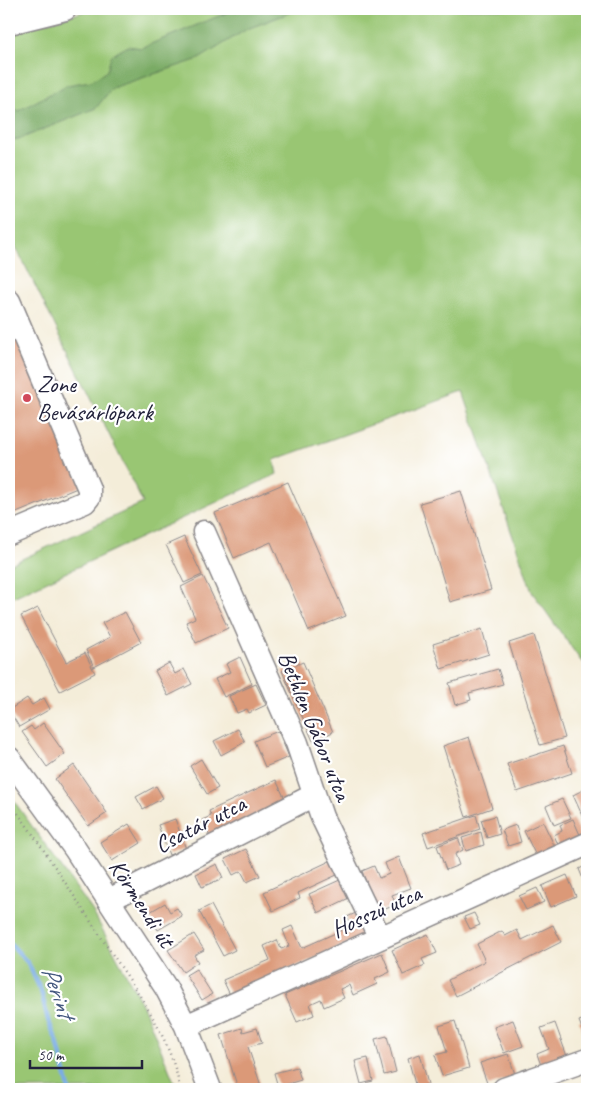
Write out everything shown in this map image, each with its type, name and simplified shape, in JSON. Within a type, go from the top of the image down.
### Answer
[{"type":"street","points":[[9,23],[51,10]]},
{"type":"street","points":[[9,301],[89,489],[89,497],[85,502],[9,534]]},
{"type":"street","name":"Bethlen Gábor utca","points":[[204,532],[297,743],[322,817],[380,938]]},
{"type":"street","name":"Körmendi út","points":[[9,758],[70,842],[166,988],[186,1026],[210,1089]]},
{"type":"street","name":"Csatár utca","points":[[109,900],[314,795]]},
{"type":"street","name":"Hosszú utca","points":[[186,1026],[587,844]]},
{"type":"street","points":[[504,1089],[587,1060]]},
{"type":"path","points":[[9,801],[145,1006],[170,1057],[180,1089]]},
{"type":"path","points":[[9,1066],[15,1089]]},
{"type":"green space","points":[[93,9],[587,9],[587,664],[581,661],[532,592],[463,392],[274,460],[277,474],[9,599],[9,565],[143,503],[9,233],[9,33]]},
{"type":"green space","points":[[236,9],[300,9],[247,29],[199,59],[112,88],[96,108],[22,138],[9,141],[9,103],[18,111],[67,85],[91,81],[107,71],[111,56],[128,46],[141,48]]},
{"type":"green space","points":[[9,794],[92,910],[144,1008],[177,1089],[9,1089]]},
{"type":"building","name":"Zone Bevásárlópark","points":[[9,309],[82,486],[9,516]]},
{"type":"building","points":[[288,482],[346,616],[309,631],[271,542],[234,558],[215,513]]},
{"type":"building","points":[[461,491],[491,590],[450,602],[420,503]]},
{"type":"building","points":[[184,537],[202,575],[184,583],[166,545]]},
{"type":"building","points":[[203,576],[228,628],[196,643],[186,622],[195,618],[181,587]]},
{"type":"building","points":[[38,608],[66,662],[85,653],[95,673],[60,691],[21,616]]},
{"type":"building","points":[[125,612],[141,642],[94,667],[86,650],[110,637],[102,623]]},
{"type":"building","points":[[482,629],[489,654],[441,669],[433,644]]},
{"type":"building","points":[[534,635],[565,738],[540,745],[509,643]]},
{"type":"building","points":[[240,657],[252,684],[224,697],[215,679],[230,672],[226,664]]},
{"type":"building","points":[[303,662],[333,732],[313,741],[282,671]]},
{"type":"building","points":[[169,663],[175,674],[184,669],[192,684],[168,696],[155,671]]},
{"type":"building","points":[[498,669],[503,684],[469,693],[471,700],[455,705],[449,683]]},
{"type":"building","points":[[256,684],[266,705],[249,713],[247,709],[237,713],[229,696]]},
{"type":"building","points":[[27,698],[32,705],[44,698],[50,709],[19,727],[9,710]]},
{"type":"building","points":[[43,723],[65,754],[47,767],[22,732],[31,726],[34,730]]},
{"type":"building","points":[[238,729],[245,742],[221,755],[214,741]]},
{"type":"building","points":[[278,731],[289,757],[265,767],[254,741]]},
{"type":"building","points":[[469,737],[492,808],[466,817],[443,746]]},
{"type":"building","points":[[563,746],[572,773],[517,792],[507,764]]},
{"type":"building","points":[[201,759],[218,788],[207,794],[190,766]]},
{"type":"building","points":[[74,765],[107,813],[88,826],[55,779]]},
{"type":"building","points":[[276,780],[286,801],[210,837],[202,820],[211,816],[209,811]]},
{"type":"building","points":[[156,786],[163,798],[143,809],[136,797]]},
{"type":"building","points":[[585,789],[587,793],[587,826],[573,795]]},
{"type":"building","points":[[562,799],[571,818],[554,825],[546,806]]},
{"type":"building","points":[[476,815],[480,829],[428,847],[423,833]]},
{"type":"building","points":[[495,816],[500,834],[487,838],[481,820]]},
{"type":"building","points":[[175,819],[186,849],[169,855],[158,825]]},
{"type":"building","points":[[573,819],[581,837],[559,847],[554,835],[562,831],[560,825]]},
{"type":"building","points":[[543,822],[555,847],[536,856],[524,831]]},
{"type":"building","points":[[129,824],[141,843],[112,861],[100,842]]},
{"type":"building","points":[[516,825],[521,842],[508,846],[502,830]]},
{"type":"building","points":[[481,832],[484,845],[466,851],[462,838]]},
{"type":"building","points":[[458,838],[463,850],[455,854],[459,865],[446,870],[437,846]]},
{"type":"building","points":[[246,849],[260,876],[247,882],[241,871],[233,875],[225,859]]},
{"type":"building","points":[[399,857],[411,888],[392,895],[396,905],[377,912],[362,871],[374,866],[379,878],[389,874],[385,863]]},
{"type":"building","points":[[332,860],[339,874],[298,893],[300,898],[273,911],[264,892]]},
{"type":"building","points":[[217,864],[223,878],[202,887],[196,874]]},
{"type":"building","points":[[587,865],[587,889],[579,869]]},
{"type":"building","points":[[567,875],[576,896],[551,907],[542,886]]},
{"type":"building","points":[[342,879],[351,897],[318,913],[309,894]]},
{"type":"building","points":[[537,888],[544,902],[526,910],[519,896]]},
{"type":"building","points":[[165,903],[170,912],[177,908],[182,916],[158,930],[148,913]]},
{"type":"building","points":[[211,905],[235,950],[223,956],[199,911]]},
{"type":"building","points":[[358,912],[368,935],[230,995],[223,980],[270,960],[264,946],[277,940],[281,949],[289,946],[283,930],[292,926],[302,948],[351,926],[347,917]]},
{"type":"building","points":[[474,913],[480,925],[470,929],[464,917]]},
{"type":"building","points":[[553,925],[561,942],[456,996],[448,980],[485,961],[477,944],[502,931],[505,936],[517,930],[522,940]]},
{"type":"building","points":[[194,934],[204,950],[194,955],[198,962],[183,972],[168,950]]},
{"type":"building","points":[[428,934],[437,953],[422,959],[425,965],[403,975],[392,950]]},
{"type":"building","points":[[382,953],[390,972],[375,979],[377,984],[353,995],[349,985],[340,989],[344,998],[324,1007],[321,999],[310,1004],[314,1015],[297,1022],[285,995]]},
{"type":"building","points":[[196,969],[212,994],[202,1000],[186,975]]},
{"type":"building","points":[[587,1018],[587,1042],[579,1021]]},
{"type":"building","points":[[513,1020],[523,1046],[504,1053],[494,1027]]},
{"type":"building","points":[[455,1021],[469,1068],[442,1076],[435,1055],[447,1052],[439,1026]]},
{"type":"building","points":[[555,1023],[568,1059],[542,1068],[537,1054],[549,1049],[541,1028]]},
{"type":"building","points":[[242,1028],[243,1032],[257,1028],[262,1043],[248,1047],[262,1089],[238,1089],[221,1035]]},
{"type":"building","points":[[387,1036],[396,1072],[384,1075],[375,1039]]},
{"type":"building","points":[[420,1054],[428,1084],[416,1088],[408,1058]]},
{"type":"building","points":[[508,1054],[516,1077],[488,1086],[480,1063]]},
{"type":"building","points":[[368,1058],[373,1081],[361,1084],[355,1061]]},
{"type":"building","points":[[297,1067],[301,1080],[278,1087],[274,1073]]},
{"type":"waterway","name":"Perint","points":[[9,942],[28,963],[41,991],[48,1020],[57,1041],[69,1089]]},
{"type":"place","name":"Zone Bevásárlópark","points":[[27,398]]}]
